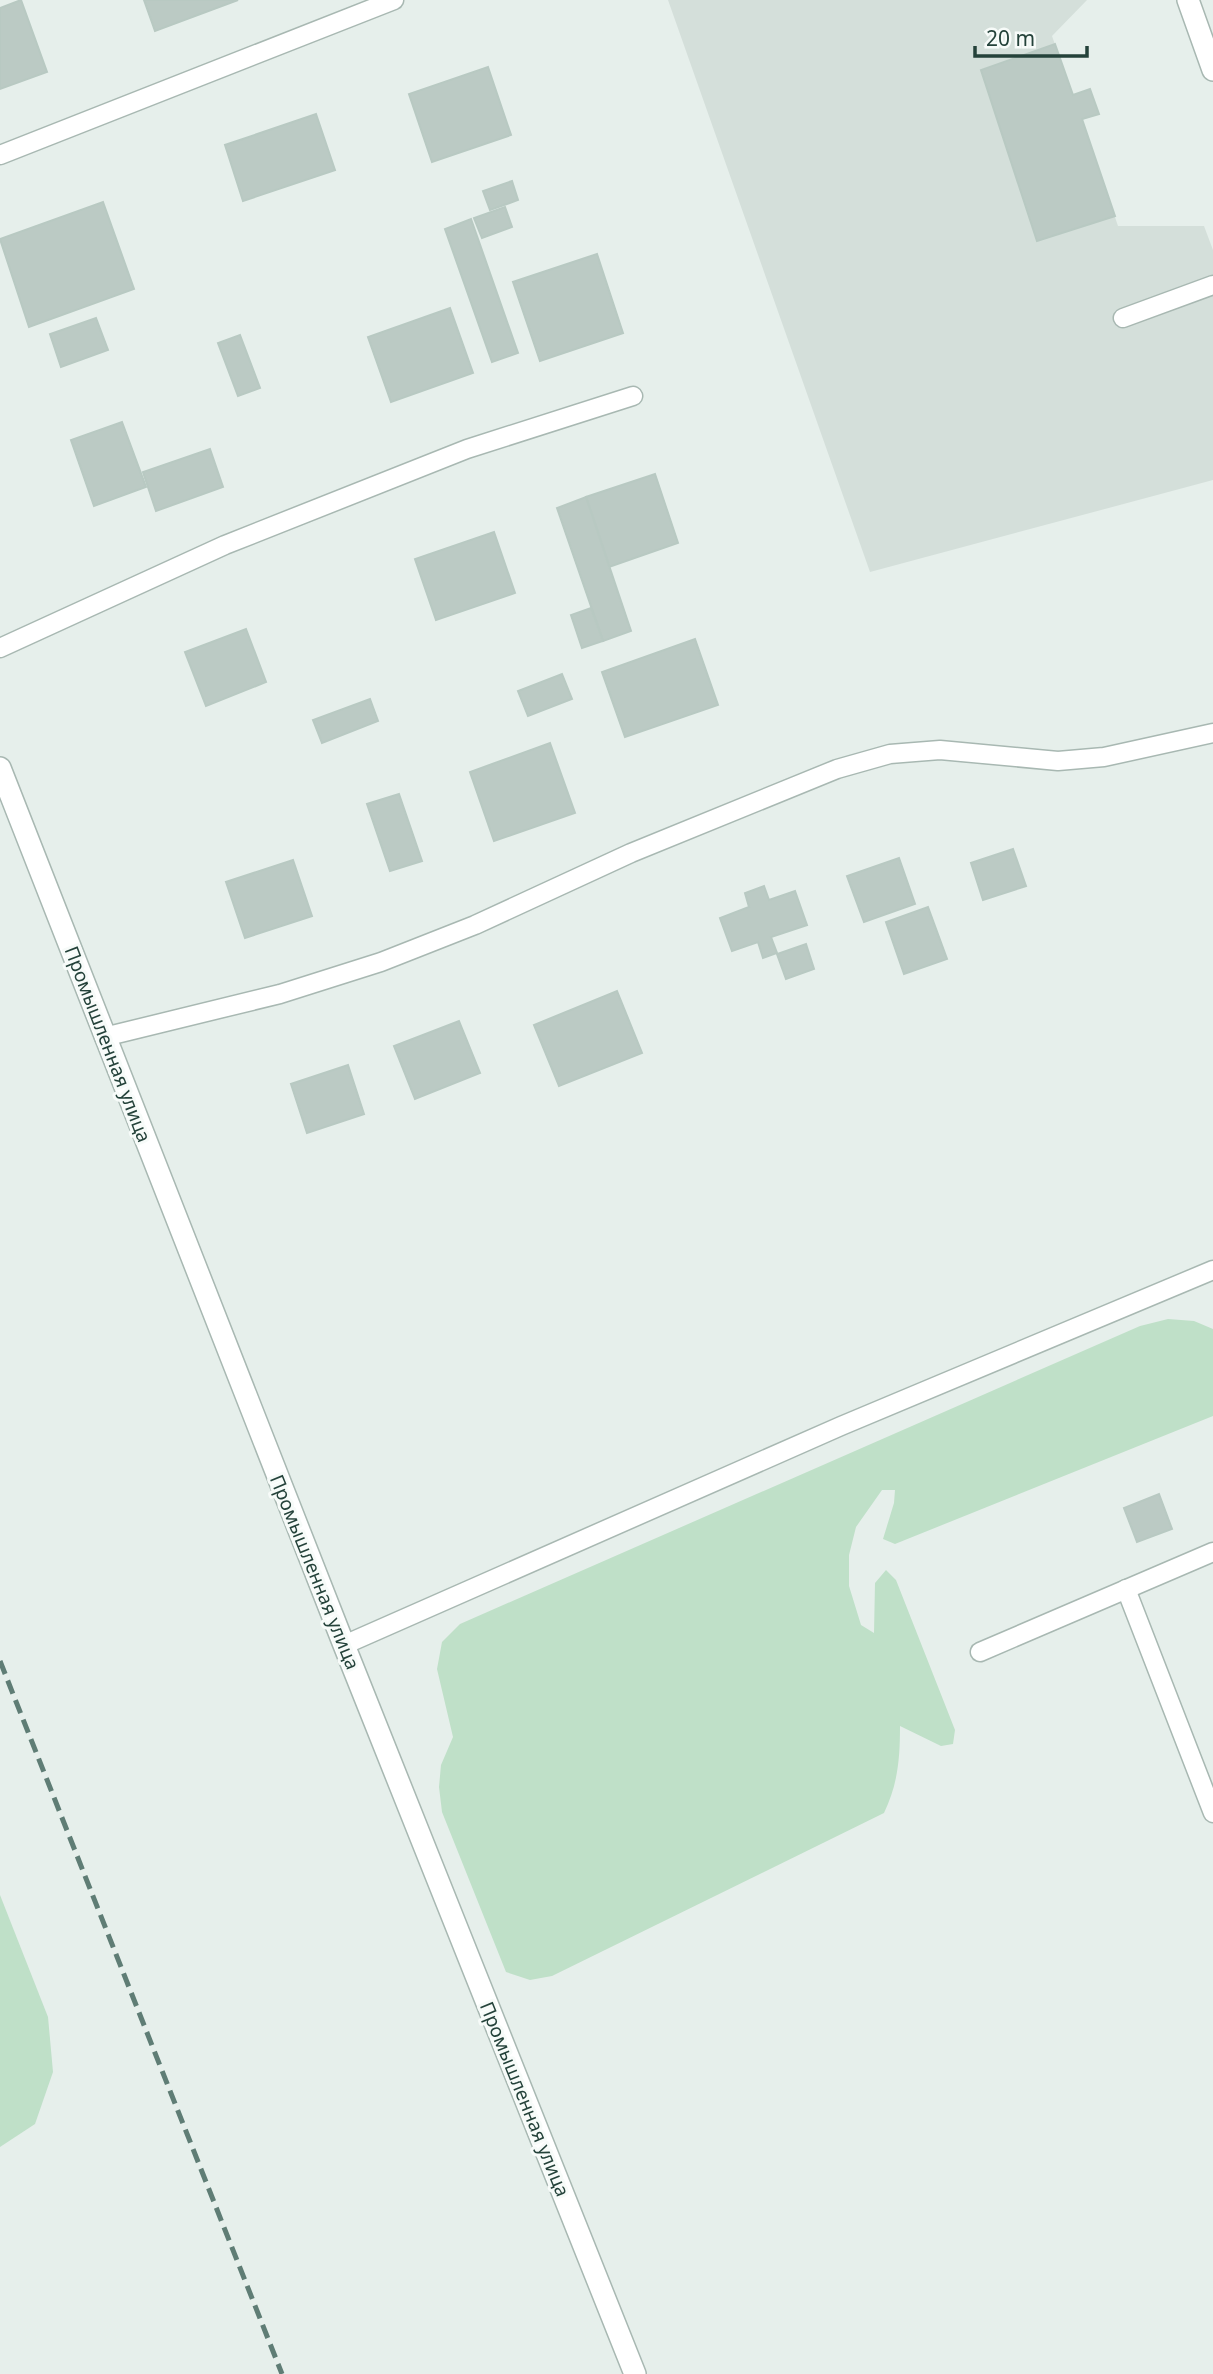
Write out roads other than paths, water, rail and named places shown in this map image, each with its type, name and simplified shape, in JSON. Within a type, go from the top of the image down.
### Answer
[{"type":"street","points":[[1188,0],[1213,70]]},
{"type":"street","name":"Промышленная улица","points":[[0,768],[344,1645],[635,2374]]},
{"type":"lane","points":[[0,155],[394,0]]},
{"type":"lane","points":[[1123,317],[1213,285]]},
{"type":"lane","points":[[0,648],[225,545],[467,449],[633,396]]},
{"type":"lane","points":[[104,1037],[280,994],[381,962],[475,925],[631,853],[837,769],[890,754],[940,750],[1058,761],[1104,757],[1213,733]]},
{"type":"lane","points":[[344,1645],[841,1426],[1213,1270]]},
{"type":"lane","points":[[980,1651],[1213,1552]]},
{"type":"lane","points":[[1126,1589],[1213,1813]]},
{"type":"railway","points":[[0,1661],[282,2374]]}]
